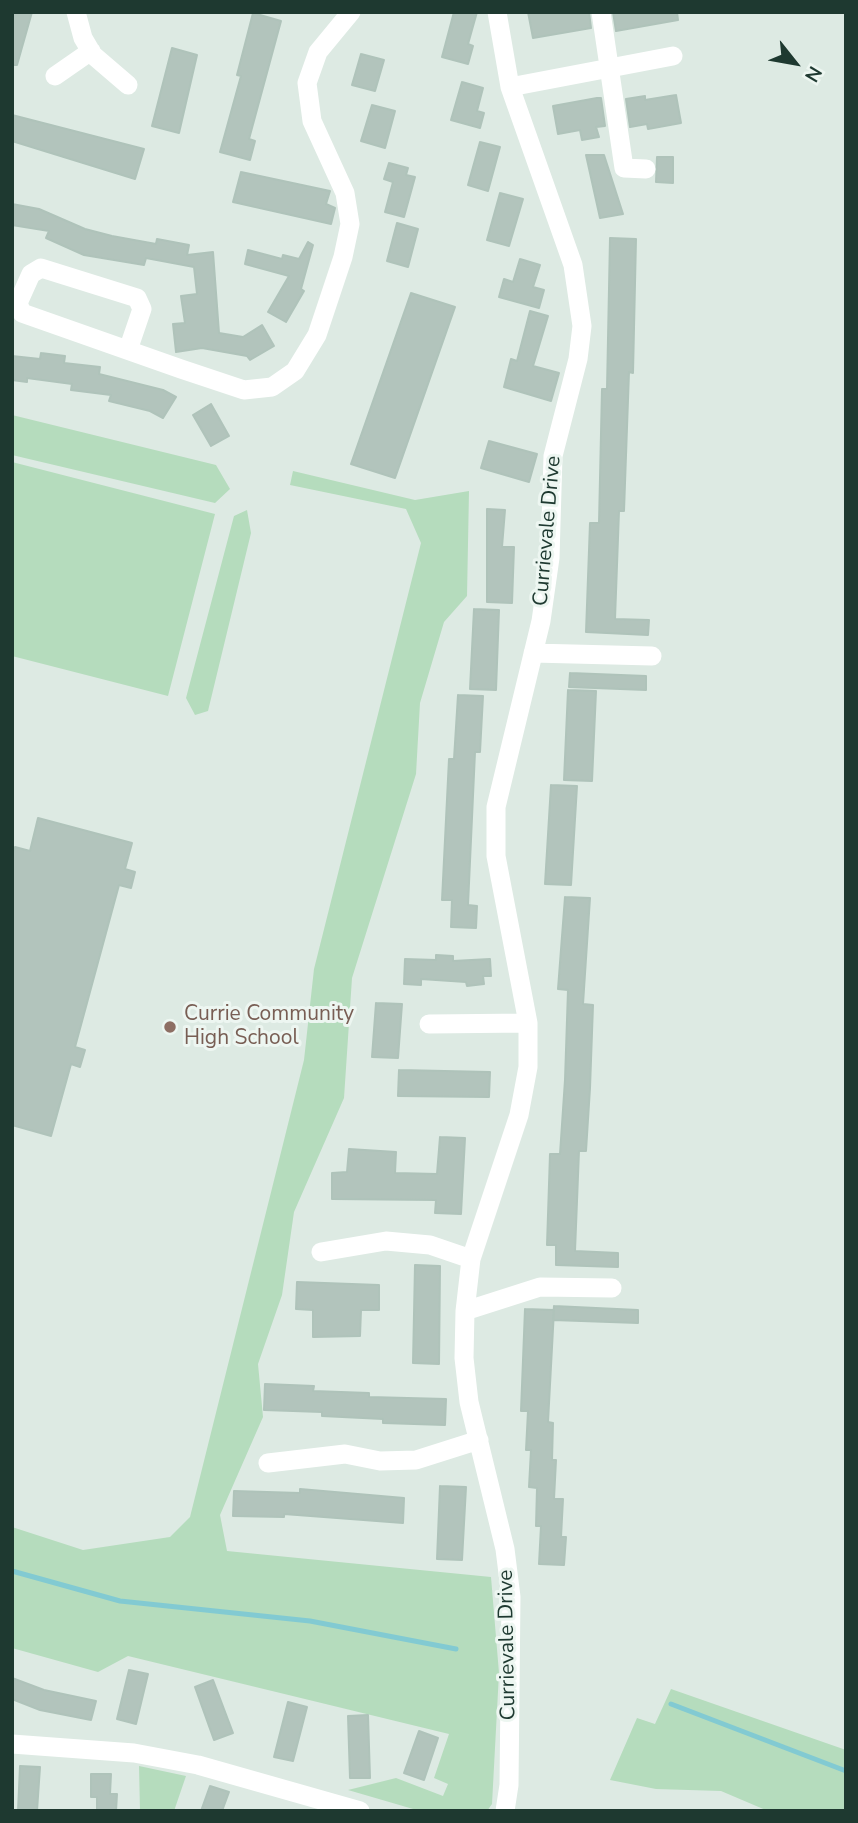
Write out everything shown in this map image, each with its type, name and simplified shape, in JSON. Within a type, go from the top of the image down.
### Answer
[{"type":"street","points":[[76,12],[91,51],[128,85]]},
{"type":"street","points":[[128,350],[142,309],[136,298],[41,268],[31,274],[18,303],[22,313],[128,350],[244,390],[272,387],[295,371],[317,335],[343,257],[349,224],[345,193],[312,121],[307,83],[318,52],[351,12]]},
{"type":"street","name":"Currievale Drive","points":[[496,12],[510,87],[573,265],[582,326],[578,359],[553,457],[550,558],[533,653],[496,807],[496,856],[528,1023],[528,1067],[519,1115],[471,1259],[465,1311],[464,1357],[469,1402],[505,1549],[511,1597],[509,1785],[505,1811]]},
{"type":"street","points":[[601,12],[624,168],[646,169]]},
{"type":"street","points":[[55,76],[91,51]]},
{"type":"street","points":[[510,87],[673,56]]},
{"type":"street","points":[[533,653],[652,656]]},
{"type":"street","points":[[429,1024],[528,1023]]},
{"type":"street","points":[[321,1252],[386,1241],[430,1245],[471,1259]]},
{"type":"street","points":[[465,1311],[540,1287],[612,1288]]},
{"type":"street","points":[[268,1463],[345,1454],[380,1461],[416,1460],[480,1440]]},
{"type":"street","points":[[12,1744],[134,1753],[198,1765],[360,1811]]},
{"type":"green space","points":[[12,415],[216,465],[230,489],[215,503],[12,455]]},
{"type":"green space","points":[[12,462],[215,514],[168,696],[12,656]]},
{"type":"green space","points":[[293,471],[415,500],[469,491],[467,596],[444,622],[420,703],[416,774],[352,978],[344,1098],[294,1212],[282,1295],[258,1364],[263,1417],[220,1515],[227,1551],[491,1577],[499,1673],[492,1804],[487,1811],[420,1811],[348,1790],[396,1778],[443,1796],[448,1784],[434,1778],[449,1734],[128,1656],[98,1672],[12,1648],[12,1527],[83,1550],[170,1537],[190,1517],[304,1060],[314,969],[421,543],[406,509],[290,485]]},
{"type":"green space","points":[[247,510],[251,533],[208,711],[195,715],[186,698],[234,516]]},
{"type":"green space","points":[[671,1689],[846,1750],[844,1811],[768,1811],[721,1791],[656,1789],[610,1780],[637,1718],[655,1724]]},
{"type":"green space","points":[[139,1766],[186,1776],[174,1811],[140,1811]]},
{"type":"building","points":[[12,12],[32,12],[17,65],[12,65]]},
{"type":"building","points":[[454,12],[477,12],[468,44],[473,46],[468,64],[442,57]]},
{"type":"building","points":[[528,12],[589,12],[591,28],[533,38]]},
{"type":"building","points":[[613,12],[677,12],[678,20],[616,31]]},
{"type":"building","points":[[253,13],[281,21],[249,139],[255,141],[250,160],[220,152],[241,76],[237,75]]},
{"type":"building","points":[[172,48],[197,55],[179,133],[152,126]]},
{"type":"building","points":[[361,54],[384,60],[375,91],[352,85]]},
{"type":"building","points":[[462,82],[483,88],[477,111],[484,113],[480,128],[451,120]]},
{"type":"building","points":[[676,95],[681,123],[648,129],[647,124],[630,127],[626,99],[645,96],[645,100]]},
{"type":"building","points":[[601,98],[605,126],[596,127],[599,137],[582,140],[580,130],[558,134],[553,106]]},
{"type":"building","points":[[372,105],[395,111],[385,148],[361,141]]},
{"type":"building","points":[[12,115],[144,149],[135,179],[12,141]]},
{"type":"building","points":[[480,142],[500,147],[488,191],[468,185]]},
{"type":"building","points":[[586,155],[604,155],[623,214],[600,218]]},
{"type":"building","points":[[657,157],[673,157],[673,183],[656,182]]},
{"type":"building","points":[[389,163],[408,168],[406,175],[415,177],[404,217],[385,212],[393,182],[384,179]]},
{"type":"building","points":[[241,172],[330,191],[326,204],[335,208],[331,224],[233,202]]},
{"type":"building","points":[[500,193],[523,199],[509,246],[487,240]]},
{"type":"building","points":[[12,204],[39,209],[85,229],[112,236],[156,244],[157,239],[189,245],[187,255],[213,252],[219,333],[243,337],[262,325],[274,346],[250,360],[247,356],[202,348],[176,352],[173,324],[185,323],[181,296],[197,294],[194,267],[146,258],[144,265],[84,255],[46,238],[49,231],[12,225]]},
{"type":"building","points":[[397,223],[418,229],[408,267],[387,261]]},
{"type":"building","points":[[610,238],[636,239],[633,373],[629,372],[624,511],[619,511],[615,619],[649,620],[648,635],[586,632],[590,523],[599,523],[602,389],[607,389]]},
{"type":"building","points":[[308,242],[313,245],[301,289],[304,291],[286,322],[268,312],[289,276],[245,264],[248,250],[282,259],[283,255],[299,259]]},
{"type":"building","points":[[520,259],[540,265],[533,287],[544,290],[539,308],[499,297],[504,279],[513,282]]},
{"type":"building","points":[[411,293],[455,307],[395,478],[351,464]]},
{"type":"building","points":[[530,311],[548,316],[533,366],[559,373],[551,401],[504,387],[511,359],[517,361]]},
{"type":"building","points":[[41,353],[65,356],[64,363],[100,367],[99,374],[163,390],[176,397],[163,418],[150,411],[109,401],[111,395],[71,390],[72,384],[27,378],[27,382],[12,380],[12,356],[40,359]]},
{"type":"building","points":[[211,404],[229,436],[211,446],[193,415]]},
{"type":"building","points":[[489,441],[537,454],[529,482],[481,468]]},
{"type":"building","points":[[487,509],[505,510],[502,547],[514,547],[512,603],[487,602]]},
{"type":"building","points":[[474,609],[499,610],[496,690],[470,689]]},
{"type":"building","points":[[570,673],[646,676],[646,690],[569,687]]},
{"type":"building","points":[[568,690],[596,691],[592,781],[564,780]]},
{"type":"building","points":[[458,695],[483,696],[480,752],[475,752],[468,905],[477,906],[476,928],[451,927],[452,900],[442,900],[449,759],[454,759]]},
{"type":"building","points":[[551,785],[577,786],[571,885],[545,884]]},
{"type":"building","points":[[38,818],[132,843],[125,869],[135,872],[131,888],[119,885],[75,1047],[85,1050],[80,1067],[71,1064],[51,1136],[12,1125],[12,856],[15,847],[30,851]]},
{"type":"building","points":[[565,897],[590,898],[583,1004],[593,1005],[590,1088],[586,1151],[579,1151],[575,1251],[618,1253],[618,1267],[556,1265],[556,1245],[547,1245],[550,1154],[560,1154],[565,1080],[568,990],[558,989]]},
{"type":"building","points":[[436,955],[453,956],[453,961],[490,959],[491,976],[483,976],[484,984],[467,986],[466,982],[421,979],[421,985],[404,984],[405,959],[436,960]]},
{"type":"building","points":[[376,1003],[402,1004],[398,1058],[372,1057]]},
{"type":"building","points":[[399,1070],[490,1072],[489,1097],[398,1096]]},
{"type":"building","points":[[440,1137],[465,1138],[461,1214],[435,1213],[436,1200],[332,1199],[332,1173],[347,1172],[349,1149],[396,1152],[395,1173],[437,1174]]},
{"type":"building","points":[[415,1265],[440,1266],[439,1364],[413,1363]]},
{"type":"building","points":[[297,1282],[379,1285],[379,1310],[361,1310],[360,1336],[313,1337],[313,1310],[296,1309]]},
{"type":"building","points":[[554,1306],[638,1310],[638,1323],[553,1320]]},
{"type":"building","points":[[525,1309],[554,1310],[548,1422],[553,1423],[552,1460],[556,1460],[554,1499],[563,1499],[561,1537],[566,1537],[564,1565],[539,1564],[541,1526],[536,1526],[537,1488],[529,1487],[531,1450],[526,1450],[528,1411],[521,1411]]},
{"type":"building","points":[[265,1384],[314,1386],[313,1391],[369,1393],[369,1397],[446,1399],[445,1425],[383,1423],[383,1419],[322,1416],[322,1412],[264,1410]]},
{"type":"building","points":[[440,1486],[466,1487],[462,1560],[437,1559]]},
{"type":"building","points":[[300,1489],[404,1498],[403,1523],[284,1514],[284,1517],[233,1516],[234,1491],[300,1493]]},
{"type":"building","points":[[129,1670],[148,1674],[136,1724],[117,1719]]},
{"type":"building","points":[[12,1678],[44,1690],[96,1701],[91,1720],[40,1710],[12,1699]]},
{"type":"building","points":[[213,1680],[233,1733],[214,1740],[195,1687]]},
{"type":"building","points":[[288,1702],[307,1707],[293,1761],[274,1757]]},
{"type":"building","points":[[368,1715],[370,1778],[350,1778],[348,1716]]},
{"type":"building","points":[[419,1731],[438,1738],[424,1780],[404,1773]]},
{"type":"building","points":[[20,1766],[40,1767],[37,1811],[18,1811]]},
{"type":"building","points":[[91,1774],[111,1774],[110,1794],[117,1794],[116,1811],[97,1811],[97,1797],[91,1797]]},
{"type":"building","points":[[210,1786],[229,1792],[222,1811],[201,1811]]},
{"type":"waterway","points":[[12,1571],[120,1601],[310,1621],[456,1649]]},
{"type":"waterway","points":[[671,1704],[846,1771]]},
{"type":"place","name":"Currie Community High School","points":[[170,1027]]}]
